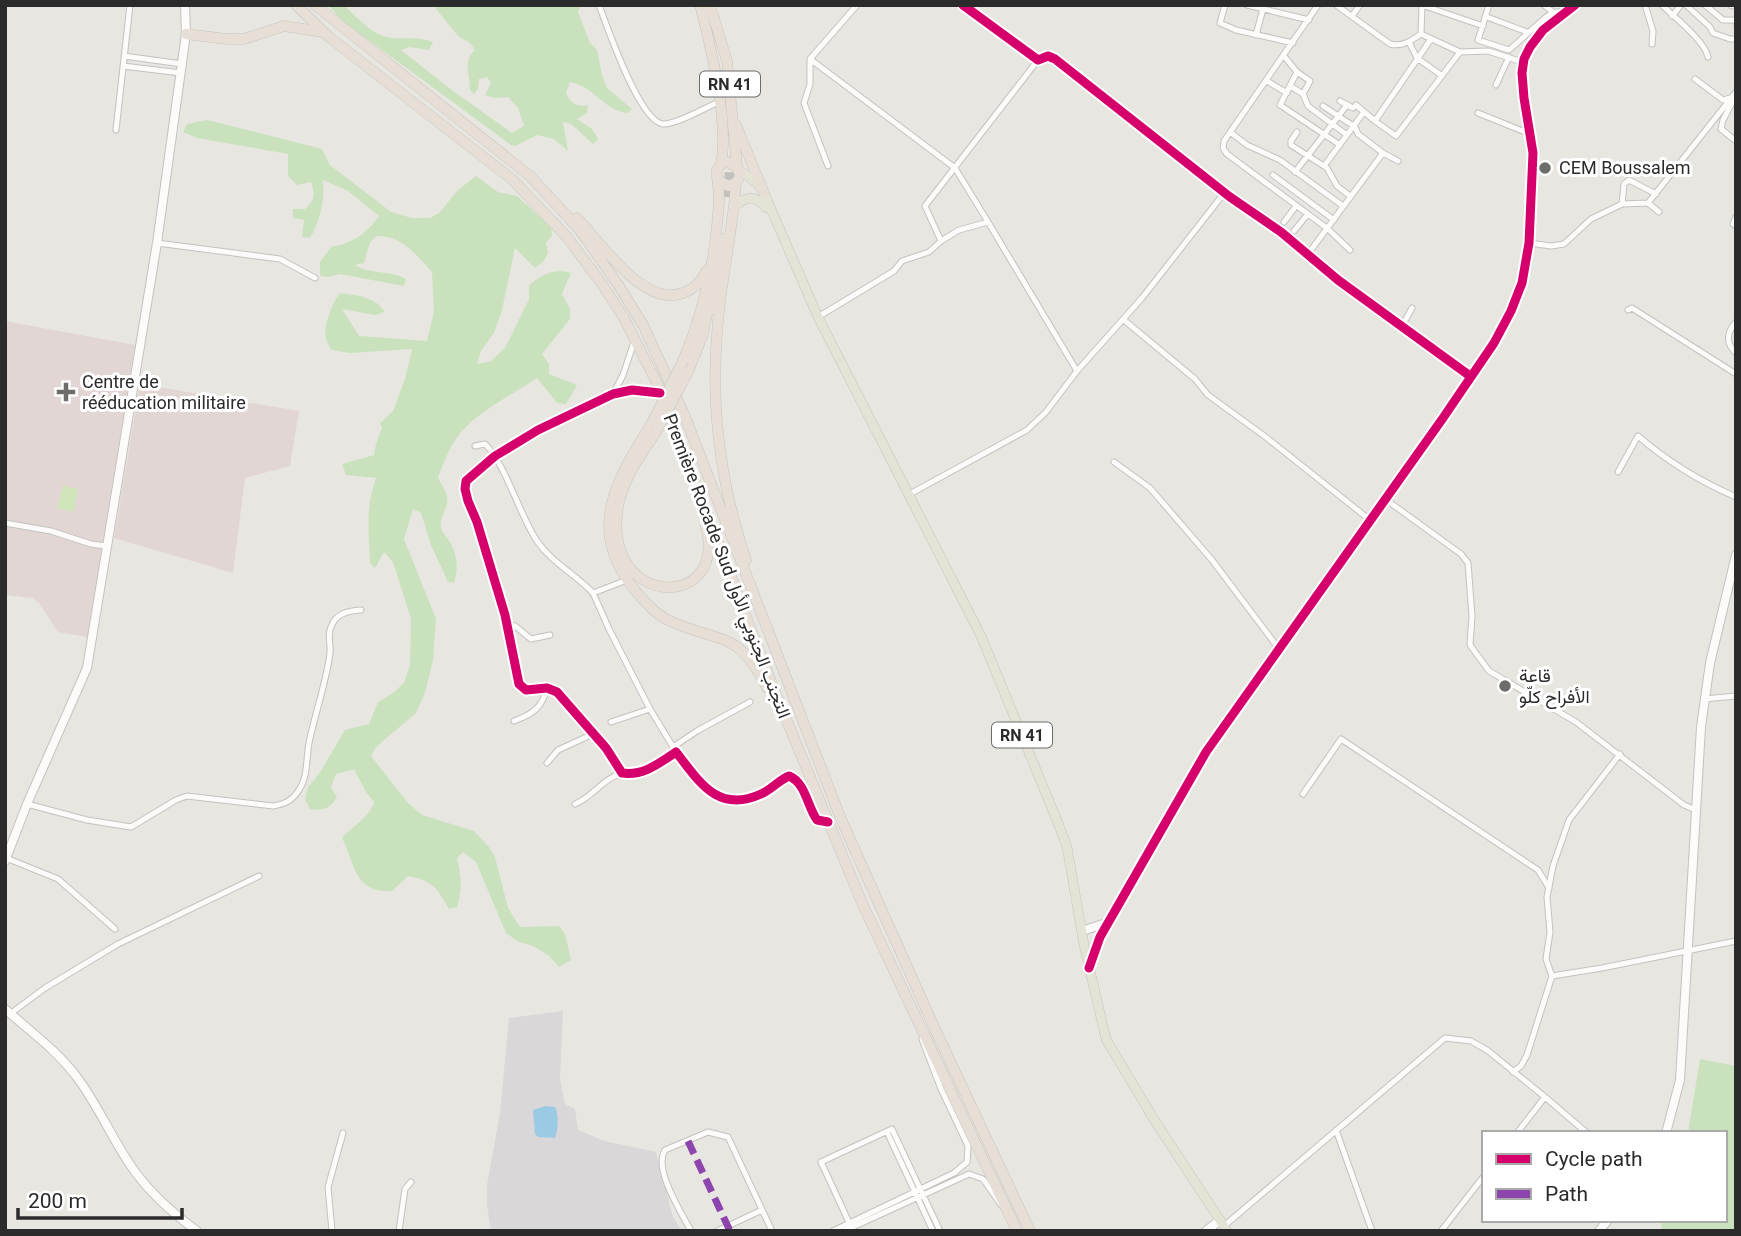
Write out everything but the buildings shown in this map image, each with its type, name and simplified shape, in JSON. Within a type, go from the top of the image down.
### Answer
[{"type":"highway","name":"Première Rocade Sud التجنب الجنوبي الأول","points":[[315,5],[530,176],[592,246],[625,296],[658,354],[684,414],[841,819],[935,1029],[1030,1231]]},
{"type":"highway","name":"RN 41","points":[[700,5],[711,49],[719,102],[723,139],[722,164]]},
{"type":"highway","points":[[708,5],[720,59],[730,155]]},
{"type":"highway","name":"RN 41","points":[[708,5],[727,61],[738,168]]},
{"type":"highway","points":[[291,27],[300,20],[297,6]]},
{"type":"highway","name":"Première Rocade Sud التجنب الجنوبي الأول","points":[[297,6],[323,32],[513,180],[540,206],[581,254],[635,340],[677,433],[806,768],[862,903],[1017,1231]]},
{"type":"highway","points":[[186,34],[244,39],[272,29],[291,27],[323,32]]},
{"type":"highway","name":"RN 41","points":[[733,118],[764,193]]},
{"type":"highway","points":[[677,433],[706,526],[709,551],[707,563],[694,579],[680,586],[665,588],[644,582],[633,572],[620,549],[619,503],[698,324],[719,205],[717,173],[722,164],[728,162],[738,168],[718,323],[715,370]]},
{"type":"highway","points":[[530,176],[566,207],[635,280],[656,293],[673,296],[697,285],[703,277],[713,250]]},
{"type":"highway","points":[[718,180],[724,185],[735,183]]},
{"type":"highway","points":[[703,334],[724,196],[735,183]]},
{"type":"highway","points":[[729,197],[721,261],[715,370],[720,445],[734,520],[810,734]]},
{"type":"highway","points":[[721,261],[703,334],[688,372],[654,427],[625,465],[610,507],[609,541],[615,560],[627,580],[654,610],[669,621],[723,638],[741,649],[759,672],[806,768]]},
{"type":"main road","points":[[6,860],[27,804],[87,668],[157,243],[186,34],[185,5]]},
{"type":"main road","points":[[1089,968],[1093,953],[1109,922],[1206,752],[1494,343],[1511,311],[1521,283],[1529,243],[1533,153],[1524,97],[1524,59],[1543,30],[1571,8]]},
{"type":"main road","points":[[738,168],[757,183],[764,193],[785,245]]},
{"type":"main road","points":[[735,183],[748,182],[755,186],[785,245]]},
{"type":"main road","points":[[734,208],[746,198],[753,197],[769,212]]},
{"type":"main road","name":"RN 41","points":[[785,245],[818,317],[981,636],[1058,823],[1067,847],[1089,968],[1106,1039],[1223,1226]]},
{"type":"main road","points":[[1667,1131],[1679,1080],[1704,699],[1736,555]]},
{"type":"main road","points":[[1082,930],[1109,922]]},
{"type":"main road","points":[[7,1014],[45,1042],[79,1079],[130,1165],[149,1190],[197,1231]]},
{"type":"main road","points":[[1206,1231],[1223,1226]]},
{"type":"street","points":[[116,130],[130,5]]},
{"type":"street","points":[[599,5],[625,74],[654,119],[660,123],[672,122],[719,102]]},
{"type":"street","points":[[828,166],[804,103],[810,85],[810,59],[857,5]]},
{"type":"street","points":[[963,5],[1038,60]]},
{"type":"street","points":[[1225,5],[1220,23],[1236,30],[1293,43]]},
{"type":"street","points":[[1247,5],[1309,20]]},
{"type":"street","points":[[1318,5],[1223,143],[1225,153],[1328,229],[1350,250]]},
{"type":"street","points":[[1336,5],[1390,44],[1396,46],[1409,42],[1421,34]]},
{"type":"street","points":[[1352,16],[1360,5]]},
{"type":"street","points":[[1421,34],[1422,5],[1483,26]]},
{"type":"street","points":[[1489,5],[1478,40],[1509,50],[1527,32],[1554,13],[1571,8]]},
{"type":"street","points":[[1544,5],[1554,13]]},
{"type":"street","points":[[1645,5],[1653,32],[1652,44]]},
{"type":"street","points":[[1662,5],[1707,50],[1708,57]]},
{"type":"street","points":[[1672,16],[1683,5],[1712,30],[1736,39]]},
{"type":"street","points":[[1705,5],[1718,17],[1736,22]]},
{"type":"street","points":[[1256,34],[1263,9]]},
{"type":"street","points":[[1702,46],[1718,17]]},
{"type":"street","points":[[1487,18],[1527,32]]},
{"type":"street","points":[[1421,34],[1460,52],[1488,51],[1519,61],[1524,59]]},
{"type":"street","points":[[1375,121],[1431,39]]},
{"type":"street","points":[[1409,42],[1417,58],[1441,75]]},
{"type":"street","points":[[1340,101],[1364,112],[1395,135],[1460,52]]},
{"type":"street","points":[[941,241],[925,206],[1038,60],[1048,56],[1225,192],[1282,232],[1338,280],[1470,376]]},
{"type":"street","points":[[1284,56],[1297,72],[1310,81],[1303,94]]},
{"type":"street","points":[[124,57],[182,68]]},
{"type":"street","points":[[1496,85],[1509,57]]},
{"type":"street","points":[[810,59],[955,168],[1077,371]]},
{"type":"street","points":[[123,66],[182,68]]},
{"type":"street","points":[[1297,72],[1280,106],[1340,145]]},
{"type":"street","points":[[1695,79],[1723,100],[1733,96]]},
{"type":"street","points":[[1267,81],[1287,93]]},
{"type":"street","points":[[1290,86],[1303,94],[1308,106],[1347,135]]},
{"type":"street","points":[[1647,204],[1720,117],[1733,96]]},
{"type":"street","points":[[1323,106],[1355,127],[1358,134],[1398,160]]},
{"type":"street","points":[[1295,172],[1338,116],[1352,106]]},
{"type":"street","points":[[1324,166],[1364,112]]},
{"type":"street","points":[[1478,113],[1531,135]]},
{"type":"street","points":[[1720,117],[1721,129],[1736,141]]},
{"type":"street","points":[[1230,132],[1247,145],[1280,160],[1343,206]]},
{"type":"street","points":[[1297,132],[1291,144],[1324,166],[1340,189],[1350,196]]},
{"type":"street","points":[[1308,254],[1383,152]]},
{"type":"street","points":[[1273,175],[1334,220]]},
{"type":"street","points":[[1622,204],[1624,184],[1629,180],[1656,194]]},
{"type":"street","points":[[1332,198],[1340,189]]},
{"type":"street","points":[[908,495],[1027,430],[1046,412],[1077,371],[1124,320],[1225,192]]},
{"type":"street","points":[[1529,243],[1551,246],[1564,244],[1591,219],[1622,204],[1647,204],[1660,212]]},
{"type":"street","points":[[1284,222],[1296,206]]},
{"type":"street","points":[[1294,231],[1307,215]]},
{"type":"street","points":[[1736,217],[1733,223],[1736,226]]},
{"type":"street","points":[[818,317],[894,271],[902,261],[935,249],[941,241],[959,230],[988,222]]},
{"type":"street","points":[[157,243],[279,258],[315,278]]},
{"type":"street","points":[[1402,326],[1412,308]]},
{"type":"street","points":[[1628,310],[1632,308],[1736,374]]},
{"type":"street","points":[[1124,320],[1195,379],[1208,395],[1370,520]]},
{"type":"street","points":[[1736,322],[1729,329],[1727,340],[1736,353]]},
{"type":"street","points":[[613,394],[635,340]]},
{"type":"street","points":[[622,773],[613,757],[556,692],[547,688],[526,690],[520,684],[486,552],[465,489],[466,481],[495,456],[538,430],[613,394],[632,390],[660,393]]},
{"type":"street","points":[[1618,472],[1638,436],[1663,458],[1710,486],[1736,497]]},
{"type":"street","points":[[475,446],[485,444],[495,456],[538,542],[552,559],[593,593],[650,709],[674,750],[704,788],[733,800],[758,796],[785,777],[793,777],[801,786],[817,820],[828,821]]},
{"type":"street","points":[[1114,462],[1150,488],[1212,560],[1279,649]]},
{"type":"street","points":[[1385,499],[1461,554],[1468,563],[1472,616],[1470,645],[1489,671],[1576,722],[1684,806],[1696,810]]},
{"type":"street","points":[[5,523],[51,531],[106,546]]},
{"type":"street","points":[[593,593],[627,580]]},
{"type":"street","points":[[27,804],[87,820],[131,827],[187,796],[273,806],[285,804],[293,798],[304,780],[309,744],[330,651],[331,625],[338,615],[361,610]]},
{"type":"street","points":[[506,624],[515,626],[528,638],[537,639],[550,635]]},
{"type":"street","points":[[514,721],[533,714],[543,704],[547,688]]},
{"type":"street","points":[[1704,699],[1736,696]]},
{"type":"street","points":[[575,804],[585,800],[606,780],[622,773],[643,772],[697,731],[750,702]]},
{"type":"street","points":[[611,722],[650,709]]},
{"type":"street","points":[[547,763],[558,750],[593,734]]},
{"type":"street","points":[[1303,794],[1341,739],[1538,870],[1549,888]]},
{"type":"street","points":[[1513,1072],[1521,1066],[1527,1055],[1552,976],[1546,959],[1550,932],[1547,897],[1553,866],[1569,820],[1620,754]]},
{"type":"street","points":[[6,860],[58,879],[115,929]]},
{"type":"street","points":[[7,1014],[44,988],[118,944],[259,877]]},
{"type":"street","points":[[1552,976],[1736,941]]},
{"type":"street","points":[[917,1019],[925,1049],[969,1151],[967,1162],[959,1170],[923,1192]]},
{"type":"street","points":[[1223,1226],[1445,1038],[1471,1041],[1487,1050],[1585,1131]]},
{"type":"street","points":[[1519,1131],[1545,1097]]},
{"type":"street","points":[[1336,1130],[1373,1231]]},
{"type":"street","points":[[890,1131],[923,1192],[940,1231]]},
{"type":"street","points":[[890,1131],[933,1231]]},
{"type":"street","points":[[851,1227],[821,1162],[890,1131]]},
{"type":"street","points":[[691,1231],[666,1180],[661,1158],[665,1150],[708,1132],[727,1137],[772,1231]]},
{"type":"street","points":[[332,1231],[328,1187],[343,1133]]},
{"type":"street","points":[[844,1231],[962,1175],[979,1176],[1009,1213]]},
{"type":"street","points":[[1441,1231],[1482,1179]]},
{"type":"street","points":[[399,1231],[405,1189],[411,1182]]},
{"type":"street","points":[[718,1231],[762,1210]]},
{"type":"street","points":[[833,1231],[851,1227]]},
{"type":"shaded area","points":[[5,321],[135,345],[88,637],[58,632],[39,603],[32,598],[5,595]]},
{"type":"shaded area","points":[[140,384],[299,411],[290,466],[245,478],[233,573],[114,538]]},
{"type":"shaded area","points":[[563,1011],[560,1079],[565,1104],[575,1109],[578,1130],[604,1141],[656,1152],[673,1217],[682,1231],[491,1231],[487,1185],[500,1113],[509,1018]]},
{"type":"green space","points":[[328,5],[344,5],[367,27],[383,36],[433,42],[429,50],[409,47],[401,50],[512,133],[524,126],[518,108],[508,97],[495,98],[485,95],[491,83],[487,77],[479,79],[478,89],[474,94],[470,90],[468,64],[475,50],[470,43],[458,36],[433,5],[581,5],[578,12],[590,43],[597,50],[607,88],[632,109],[628,113],[612,108],[586,88],[570,82],[566,93],[570,100],[580,106],[588,105],[587,113],[577,119],[592,129],[598,139],[593,144],[571,124],[563,122],[568,151],[554,139],[537,135],[515,146],[511,145],[344,22]]},
{"type":"green space","points":[[207,120],[322,149],[330,165],[391,212],[412,218],[430,218],[439,213],[458,190],[476,176],[498,192],[517,196],[551,227],[552,235],[546,243],[548,253],[543,262],[535,268],[515,248],[502,310],[494,333],[481,351],[477,364],[491,361],[505,348],[529,299],[529,286],[548,273],[571,273],[562,294],[570,309],[570,319],[542,354],[549,364],[549,374],[577,385],[566,404],[557,403],[537,378],[489,408],[459,434],[438,477],[447,496],[441,526],[455,555],[454,583],[448,582],[431,545],[421,513],[413,509],[404,539],[436,619],[433,660],[425,693],[416,713],[376,747],[371,756],[408,803],[422,815],[474,831],[489,847],[495,857],[508,908],[520,927],[559,926],[565,934],[571,960],[559,967],[549,956],[506,933],[476,862],[463,852],[457,858],[461,882],[457,907],[449,909],[433,886],[416,878],[408,876],[392,891],[370,888],[363,882],[342,838],[365,817],[374,802],[354,769],[336,774],[331,787],[337,797],[329,806],[319,810],[310,809],[305,799],[308,787],[319,774],[345,730],[369,724],[378,702],[404,683],[410,665],[411,619],[393,562],[384,552],[375,568],[370,563],[369,510],[376,478],[346,475],[342,464],[374,455],[382,428],[380,423],[393,411],[412,349],[350,353],[331,350],[325,334],[327,321],[340,293],[359,296],[377,303],[385,312],[375,315],[342,309],[359,336],[427,341],[434,311],[432,272],[401,243],[377,236],[370,242],[364,263],[355,265],[400,276],[406,279],[404,286],[340,274],[320,276],[320,262],[331,247],[358,237],[379,216],[348,191],[323,180],[317,225],[310,238],[302,237],[304,220],[293,218],[293,209],[305,209],[311,203],[311,182],[297,185],[288,176],[288,154],[197,138],[183,132],[187,124]]},
{"type":"green space","points":[[63,486],[78,489],[73,512],[57,508]]},
{"type":"green space","points":[[1700,1059],[1736,1066],[1736,1231],[1662,1231],[1661,1222],[1727,1222],[1727,1131],[1688,1131]]},
{"type":"water","points":[[545,1106],[555,1107],[556,1110],[558,1122],[555,1138],[538,1137],[535,1134],[533,1110]]},
{"type":"tunnel","points":[[729,197],[730,155]]},
{"type":"marked path","points":[[688,1141],[730,1231]]},
{"type":"cycle path","points":[[963,5],[1038,60],[1048,56],[1055,59],[1230,197],[1281,232],[1338,280],[1470,376]]},
{"type":"cycle path","points":[[1089,968],[1100,937],[1206,752],[1443,418],[1494,343],[1511,311],[1522,283],[1529,243],[1533,153],[1524,98],[1524,59],[1543,30],[1575,5]]},
{"type":"cycle path","points":[[660,393],[632,390],[613,394],[538,430],[495,456],[466,481],[468,501],[505,615],[519,684],[526,690],[547,688],[557,692],[606,748],[622,773],[644,771],[676,752],[701,783],[721,797],[732,800],[761,794],[789,776],[803,789],[817,820],[828,822]]},
{"type":"place","name":"CEM Boussalem","points":[[1545,168]]},
{"type":"place","name":"Centre de rééducation militaire","points":[[66,392]]},
{"type":"place","name":"قاعة الأفراح كلّو","points":[[1505,686]]}]
